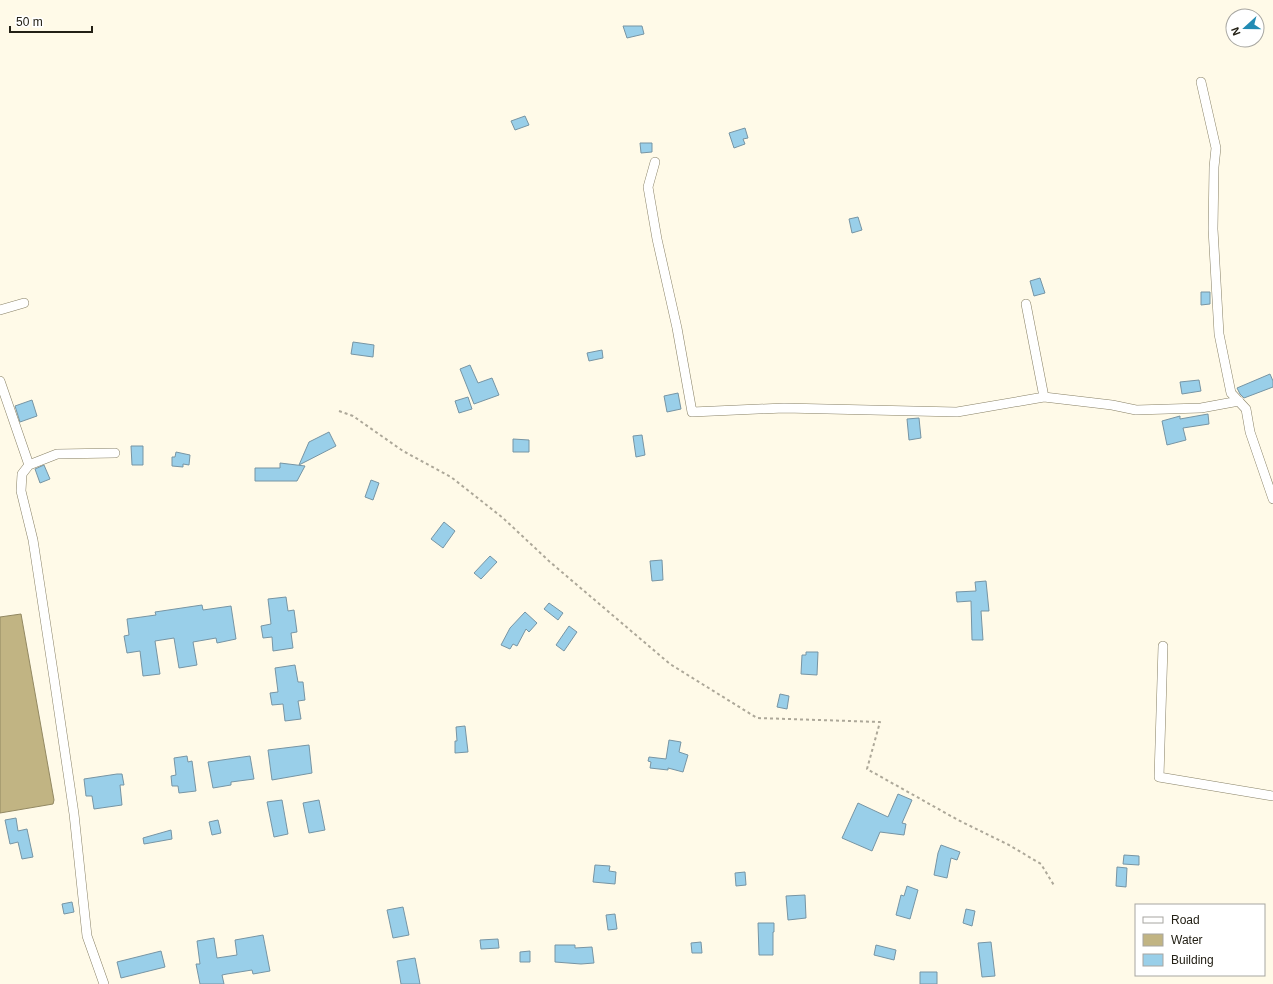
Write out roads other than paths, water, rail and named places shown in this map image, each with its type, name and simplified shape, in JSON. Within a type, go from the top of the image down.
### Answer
[{"type":"street","points":[[1201,82],[1216,148],[1214,167],[1213,229],[1219,334],[1231,393],[1246,410],[1250,432],[1273,499]]},
{"type":"street","points":[[655,162],[648,187],[657,240],[677,328],[692,412],[784,408],[957,412],[1044,397],[1112,404],[1136,410],[1201,408],[1239,402]]},
{"type":"street","points":[[0,310],[24,303]]},
{"type":"street","points":[[1026,304],[1044,397]]},
{"type":"street","points":[[0,381],[29,465]]},
{"type":"street","points":[[104,984],[87,936],[74,814],[54,678],[33,540],[21,491],[22,474],[29,465],[57,454],[115,453]]},
{"type":"street","points":[[1163,646],[1159,777],[1273,796]]},
{"type":"water","points":[[21,614],[54,800],[53,804],[0,813],[0,617]]}]
